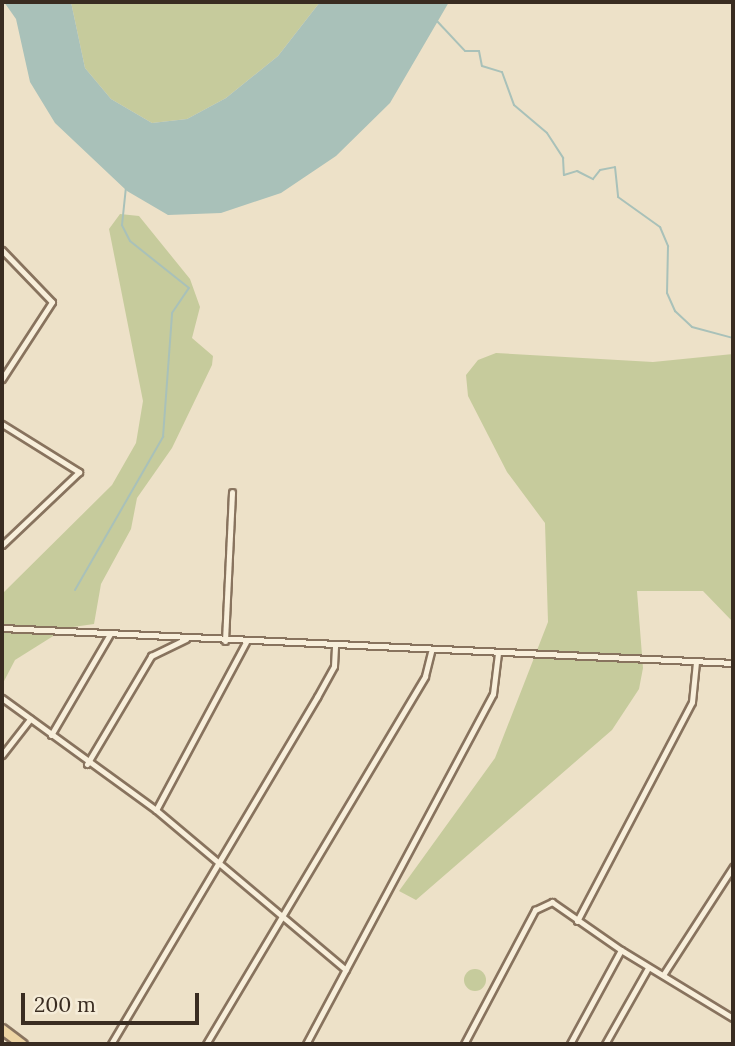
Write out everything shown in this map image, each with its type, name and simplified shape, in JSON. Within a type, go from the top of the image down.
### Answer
[{"type":"main road","points":[[2,1029],[22,1044]]},
{"type":"street","points":[[2,250],[52,302],[2,376]]},
{"type":"street","points":[[2,424],[79,472],[2,545]]},
{"type":"street","points":[[225,641],[232,492]]},
{"type":"street","points":[[2,628],[225,641],[335,644],[431,652],[733,663]]},
{"type":"street","points":[[51,735],[110,634]]},
{"type":"street","points":[[87,764],[151,656],[188,638]]},
{"type":"street","points":[[156,810],[246,642]]},
{"type":"street","points":[[111,1044],[334,666],[335,644]]},
{"type":"street","points":[[206,1044],[425,676],[431,652]]},
{"type":"street","points":[[306,1044],[493,694],[498,653]]},
{"type":"street","points":[[577,921],[692,702],[696,662]]},
{"type":"street","points":[[2,698],[87,764],[156,810],[280,920],[346,970]]},
{"type":"street","points":[[2,755],[30,719]]},
{"type":"street","points":[[663,975],[733,867]]},
{"type":"street","points":[[464,1044],[538,906],[552,902],[648,968],[733,1018]]},
{"type":"street","points":[[570,1044],[621,950]]},
{"type":"street","points":[[605,1044],[648,968]]},
{"type":"green space","points":[[71,2],[320,2],[278,56],[226,98],[187,119],[152,123],[111,99],[85,68]]},
{"type":"green space","points":[[120,214],[139,216],[190,279],[200,307],[192,338],[213,356],[212,365],[172,448],[137,498],[131,529],[101,584],[94,624],[66,628],[15,660],[2,685],[2,594],[112,485],[136,443],[143,401],[109,229]]},
{"type":"green space","points":[[496,353],[653,362],[733,354],[733,664],[732,621],[703,591],[637,591],[643,668],[639,689],[612,730],[416,900],[399,891],[495,758],[548,622],[545,523],[507,472],[468,396],[466,375],[478,360]]},
{"type":"green space","points":[[475,969],[483,972],[486,980],[483,988],[475,991],[467,988],[464,980],[467,972]]},
{"type":"water","points":[[4,2],[71,2],[85,68],[111,99],[152,123],[187,119],[226,98],[278,56],[320,2],[449,2],[390,103],[336,156],[281,193],[221,213],[168,215],[127,191],[55,123],[30,82],[16,19]]},
{"type":"waterway","points":[[436,20],[465,51],[479,51],[482,66],[502,72],[514,105],[547,133],[563,158],[564,175],[577,171],[593,179],[600,170],[615,167],[618,197],[660,227],[668,246],[667,293],[675,311],[692,327],[733,338]]},
{"type":"waterway","points":[[75,590],[163,437],[172,313],[189,288],[130,241],[122,225],[126,189]]}]
